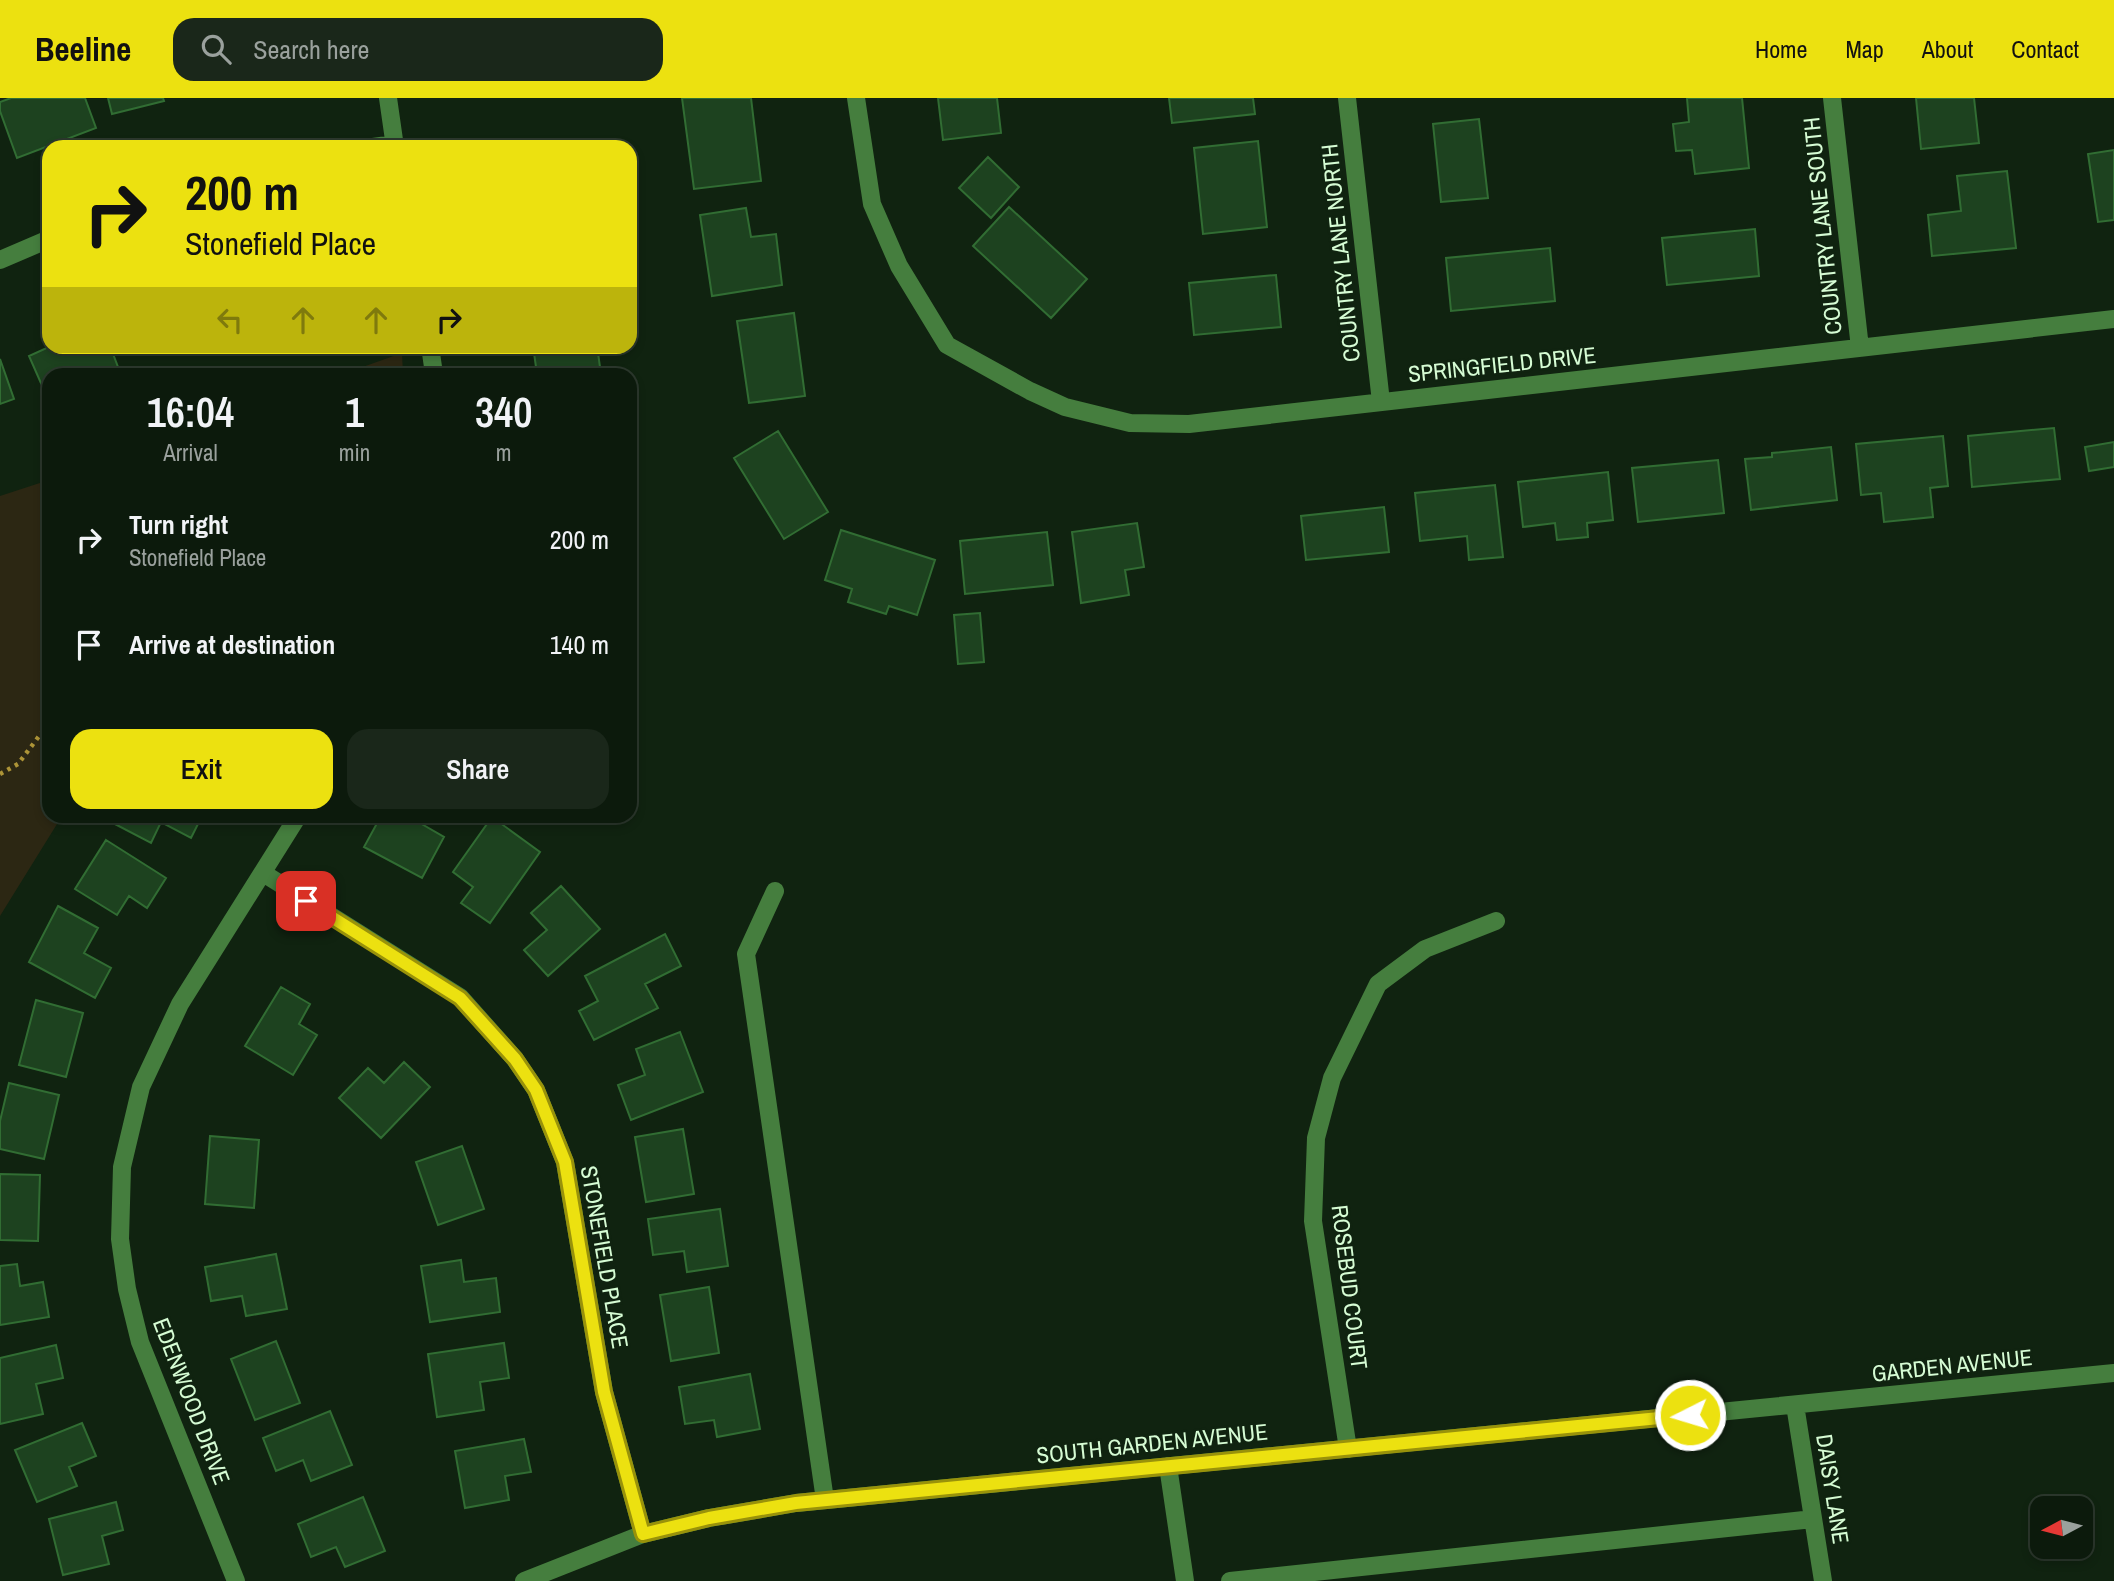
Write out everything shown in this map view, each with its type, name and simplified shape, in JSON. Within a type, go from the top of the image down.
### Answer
[{"type":"street","points":[[388,98],[394,140]]},
{"type":"street","name":"SPRINGFIELD DRIVE","points":[[856,98],[872,204],[899,266],[947,345],[1030,391],[1065,407],[1130,423],[1189,424],[2114,319]]},
{"type":"street","name":"COUNTRY LANE NORTH","points":[[1347,98],[1381,402]]},
{"type":"street","name":"COUNTRY LANE SOUTH","points":[[1832,98],[1860,348]]},
{"type":"street","points":[[0,260],[42,242]]},
{"type":"street","name":"EDENWOOD DRIVE","points":[[236,1581],[140,1342],[127,1289],[120,1238],[122,1167],[141,1087],[180,1004],[294,823]]},
{"type":"street","name":"STONEFIELD PLACE","points":[[262,873],[460,998],[515,1059],[536,1090],[565,1162],[604,1392],[643,1534]]},
{"type":"street","points":[[775,891],[746,954],[825,1500]]},
{"type":"street","name":"ROSEBUD COURT","points":[[1348,1449],[1313,1221],[1316,1138],[1332,1078],[1378,984],[1425,949],[1496,921]]},
{"type":"street","name":"GARDEN AVENUE","points":[[1795,1405],[2114,1373]]},
{"type":"street","name":"SOUTH GARDEN AVENUE","points":[[524,1581],[643,1534],[709,1518],[796,1503],[1795,1405]]},
{"type":"street","name":"DAISY LANE","points":[[1795,1405],[1823,1581]]},
{"type":"street","points":[[1168,1466],[1185,1581]]},
{"type":"street","points":[[1230,1581],[1813,1519]]},
{"type":"path","points":[[0,774],[18,764],[42,732]]},
{"type":"shaded area","points":[[399,354],[402,354],[403,368],[360,368]]},
{"type":"shaded area","points":[[42,482],[42,823],[58,823],[0,916],[0,496]]},
{"type":"building","points":[[11,98],[85,98],[96,128],[64,140],[42,140],[42,149],[17,158],[0,111],[0,102]]},
{"type":"building","points":[[108,98],[163,98],[164,101],[112,114]]},
{"type":"building","points":[[682,98],[751,98],[761,181],[694,189]]},
{"type":"building","points":[[938,98],[997,98],[1001,133],[943,140]]},
{"type":"building","points":[[1169,98],[1253,98],[1255,114],[1172,123]]},
{"type":"building","points":[[1687,98],[1742,98],[1749,168],[1695,174],[1692,150],[1676,151],[1673,124],[1689,122]]},
{"type":"building","points":[[1916,98],[1974,98],[1979,143],[1921,149]]},
{"type":"building","points":[[1479,119],[1488,198],[1441,202],[1433,124]]},
{"type":"building","points":[[1258,141],[1267,227],[1203,234],[1194,148]]},
{"type":"building","points":[[2114,150],[2114,220],[2098,222],[2088,154]]},
{"type":"building","points":[[988,157],[1019,187],[991,218],[959,188]]},
{"type":"building","points":[[2007,171],[2016,248],[1932,256],[1928,215],[1961,211],[1957,176]]},
{"type":"building","points":[[1009,207],[1087,279],[1051,318],[973,246]]},
{"type":"building","points":[[746,208],[751,237],[776,234],[782,285],[712,296],[700,215]]},
{"type":"building","points":[[1755,229],[1759,276],[1667,285],[1662,238]]},
{"type":"building","points":[[1550,248],[1555,301],[1451,311],[1446,258]]},
{"type":"building","points":[[1276,275],[1281,327],[1194,335],[1189,283]]},
{"type":"building","points":[[794,313],[805,396],[749,403],[737,321]]},
{"type":"building","points":[[42,350],[42,354],[113,354],[118,367],[42,368],[42,386],[29,356]]},
{"type":"building","points":[[534,354],[598,354],[600,368],[536,368]]},
{"type":"building","points":[[0,359],[14,399],[0,404]]},
{"type":"building","points":[[2054,428],[2060,479],[1972,487],[1968,436]]},
{"type":"building","points":[[778,431],[828,512],[784,539],[734,458]]},
{"type":"building","points":[[1943,436],[1948,486],[1930,488],[1933,517],[1884,522],[1881,493],[1861,495],[1856,444]]},
{"type":"building","points":[[2114,442],[2114,467],[2089,471],[2085,447]]},
{"type":"building","points":[[1831,447],[1837,500],[1751,510],[1745,459],[1772,457],[1772,453]]},
{"type":"building","points":[[1718,460],[1724,513],[1638,522],[1632,468]]},
{"type":"building","points":[[1608,472],[1613,520],[1587,523],[1588,537],[1557,540],[1555,523],[1523,527],[1518,482]]},
{"type":"building","points":[[1495,485],[1503,557],[1469,560],[1467,536],[1420,541],[1415,493]]},
{"type":"building","points":[[1384,507],[1389,552],[1306,560],[1301,516]]},
{"type":"building","points":[[1137,523],[1144,567],[1125,570],[1129,595],[1081,603],[1072,532]]},
{"type":"building","points":[[841,530],[935,560],[917,615],[889,606],[886,614],[848,602],[852,589],[825,580]]},
{"type":"building","points":[[1047,532],[1053,585],[965,594],[960,541]]},
{"type":"building","points":[[980,613],[984,662],[958,664],[954,615]]},
{"type":"building","points":[[113,823],[161,823],[151,843]]},
{"type":"building","points":[[163,823],[198,823],[191,838]]},
{"type":"building","points":[[377,823],[420,823],[444,837],[422,878],[364,847]]},
{"type":"building","points":[[488,823],[500,823],[540,852],[490,923],[461,903],[473,887],[453,872]]},
{"type":"building","points":[[106,840],[166,878],[147,908],[129,896],[117,915],[75,889]]},
{"type":"building","points":[[561,886],[600,929],[548,976],[524,950],[547,930],[531,913]]},
{"type":"building","points":[[58,906],[98,928],[84,953],[111,968],[95,998],[29,962]]},
{"type":"building","points":[[665,934],[681,966],[645,984],[658,1008],[594,1040],[579,1011],[598,1001],[585,976]]},
{"type":"building","points":[[281,987],[310,1004],[299,1024],[317,1035],[293,1075],[245,1046]]},
{"type":"building","points":[[36,1000],[83,1013],[66,1077],[19,1065]]},
{"type":"building","points":[[680,1032],[703,1092],[631,1120],[618,1085],[645,1075],[636,1049]]},
{"type":"building","points":[[404,1062],[430,1087],[381,1138],[339,1098],[368,1068],[384,1083]]},
{"type":"building","points":[[9,1083],[59,1095],[44,1159],[0,1149],[0,1121]]},
{"type":"building","points":[[683,1129],[694,1194],[646,1202],[635,1137]]},
{"type":"building","points":[[210,1136],[259,1140],[254,1208],[205,1204]]},
{"type":"building","points":[[462,1146],[484,1209],[438,1225],[416,1162]]},
{"type":"building","points":[[0,1174],[40,1175],[38,1241],[0,1240]]},
{"type":"building","points":[[720,1209],[728,1266],[687,1272],[684,1251],[653,1255],[648,1219]]},
{"type":"building","points":[[276,1254],[287,1309],[246,1316],[242,1296],[211,1301],[205,1267]]},
{"type":"building","points":[[461,1260],[464,1282],[496,1278],[500,1312],[430,1322],[421,1266]]},
{"type":"building","points":[[17,1264],[20,1286],[43,1282],[49,1317],[0,1325],[0,1266]]},
{"type":"building","points":[[709,1287],[719,1353],[671,1361],[660,1295]]},
{"type":"building","points":[[276,1341],[300,1403],[255,1420],[231,1359]]},
{"type":"building","points":[[504,1343],[509,1378],[480,1382],[484,1410],[437,1417],[428,1354]]},
{"type":"building","points":[[56,1345],[63,1378],[36,1384],[43,1414],[0,1424],[0,1358]]},
{"type":"building","points":[[750,1374],[760,1429],[717,1437],[714,1420],[685,1424],[679,1387]]},
{"type":"building","points":[[330,1411],[352,1465],[311,1481],[303,1460],[276,1471],[263,1438]]},
{"type":"building","points":[[82,1423],[96,1456],[69,1467],[77,1486],[37,1502],[15,1450]]},
{"type":"building","points":[[524,1439],[531,1472],[505,1476],[509,1500],[465,1508],[455,1451]]},
{"type":"building","points":[[363,1497],[385,1551],[345,1567],[336,1547],[311,1557],[298,1524]]},
{"type":"building","points":[[116,1502],[123,1530],[102,1536],[109,1564],[63,1575],[49,1519]]},
{"type":"route","points":[[306,901],[460,998],[515,1059],[536,1090],[565,1162],[604,1392],[643,1534],[709,1518],[796,1503],[1690,1415]]}]
